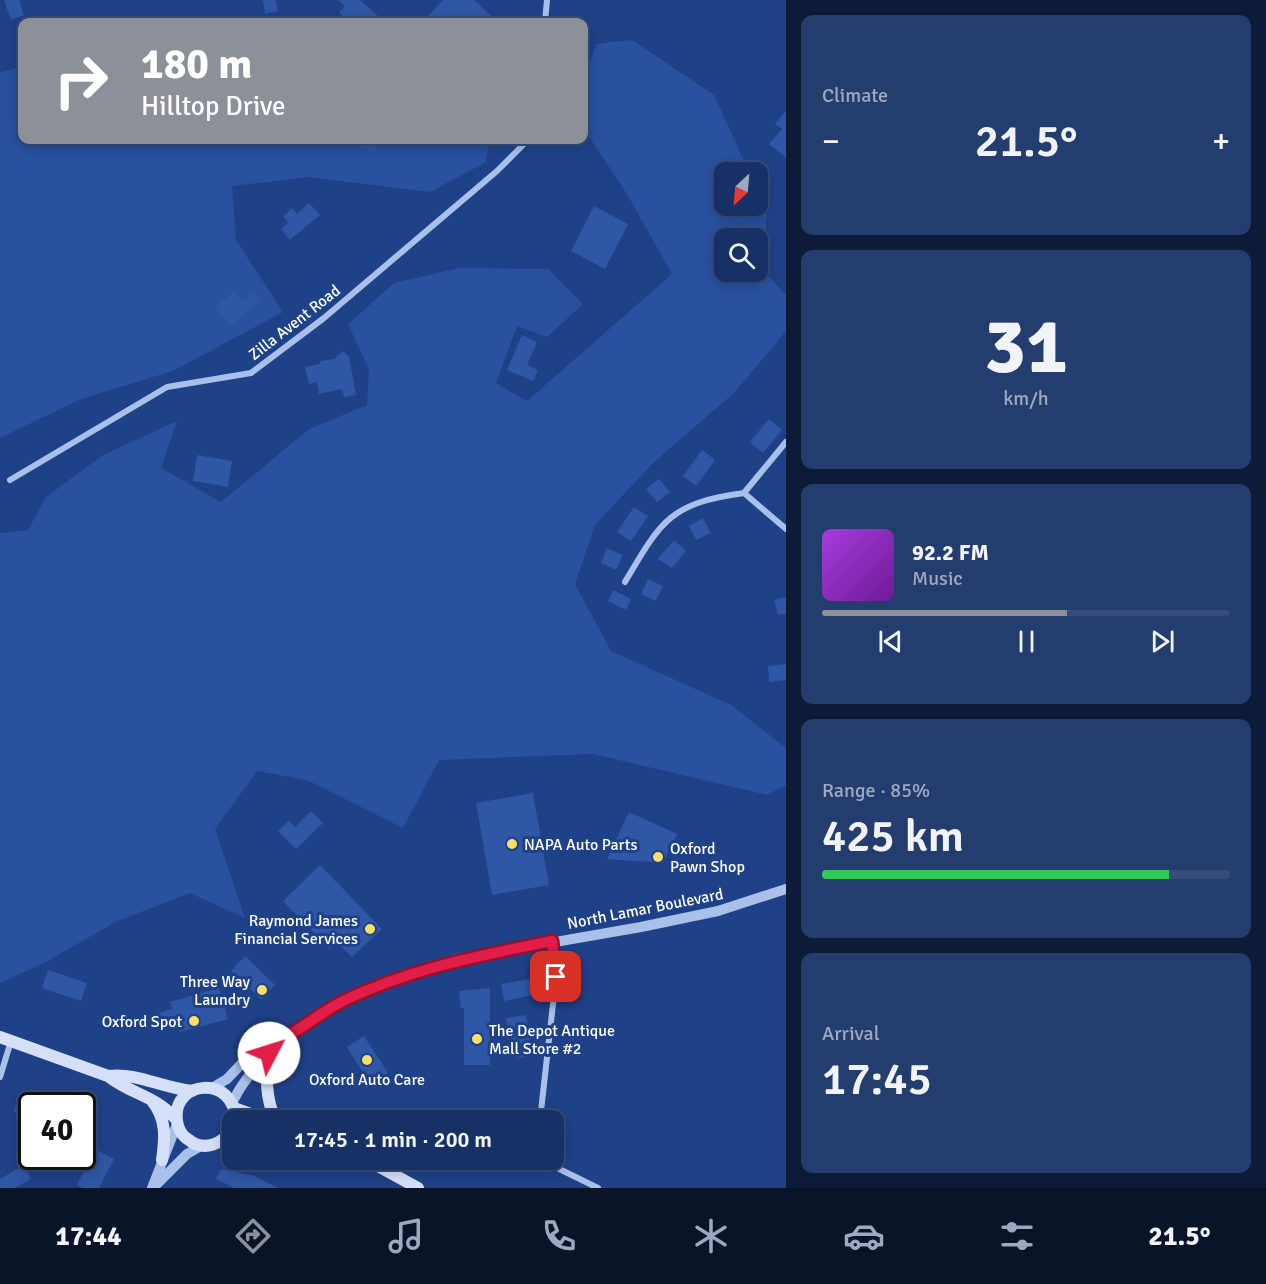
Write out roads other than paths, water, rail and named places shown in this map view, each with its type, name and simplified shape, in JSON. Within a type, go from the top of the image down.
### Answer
[{"type":"main road","points":[[6,1039],[108,1076],[147,1096],[163,1106],[189,1140],[201,1146],[214,1145],[222,1140]]},
{"type":"main road","points":[[273,1048],[266,1085],[273,1110]]},
{"type":"main road","points":[[108,1076],[122,1074],[167,1088],[192,1091]]},
{"type":"main road","points":[[177,1122],[180,1103],[198,1088],[212,1088],[224,1094],[232,1110]]},
{"type":"main road","points":[[147,1096],[159,1110],[165,1127],[162,1160]]},
{"type":"main road","points":[[385,1170],[418,1188]]},
{"type":"street","points":[[546,18],[547,0]]},
{"type":"street","name":"Zilla Avent Road","points":[[10,480],[166,387],[251,372],[332,311],[497,171],[524,144]]},
{"type":"street","points":[[625,582],[658,528],[671,516],[700,501],[744,493],[786,442]]},
{"type":"street","points":[[744,493],[786,529]]},
{"type":"street","name":"North Lamar Boulevard","points":[[233,1110],[239,1089],[250,1072],[273,1048],[341,1002],[393,979],[458,959],[718,911],[786,889]]},
{"type":"street","points":[[541,1110],[556,977],[552,941]]},
{"type":"street","points":[[0,1077],[6,1039]]},
{"type":"street","name":"North Lamar Boulevard","points":[[212,1088],[227,1079],[248,1057],[264,1047],[273,1048]]},
{"type":"street","points":[[153,1188],[177,1122]]},
{"type":"street","points":[[153,1188],[187,1154],[201,1146]]},
{"type":"street","points":[[561,1170],[598,1188]]},
{"type":"place","name":"NAPA Auto Parts","points":[[512,844]]},
{"type":"place","name":"Oxford Pawn Shop","points":[[658,857]]},
{"type":"place","name":"Raymond James Financial Services","points":[[370,929]]},
{"type":"place","name":"Three Way Laundry","points":[[262,990]]},
{"type":"place","name":"Oxford Spot","points":[[194,1021]]},
{"type":"place","name":"The Depot Antique Mall Store #2","points":[[477,1039]]},
{"type":"place","name":"Oxford Auto Care","points":[[367,1060]]}]
